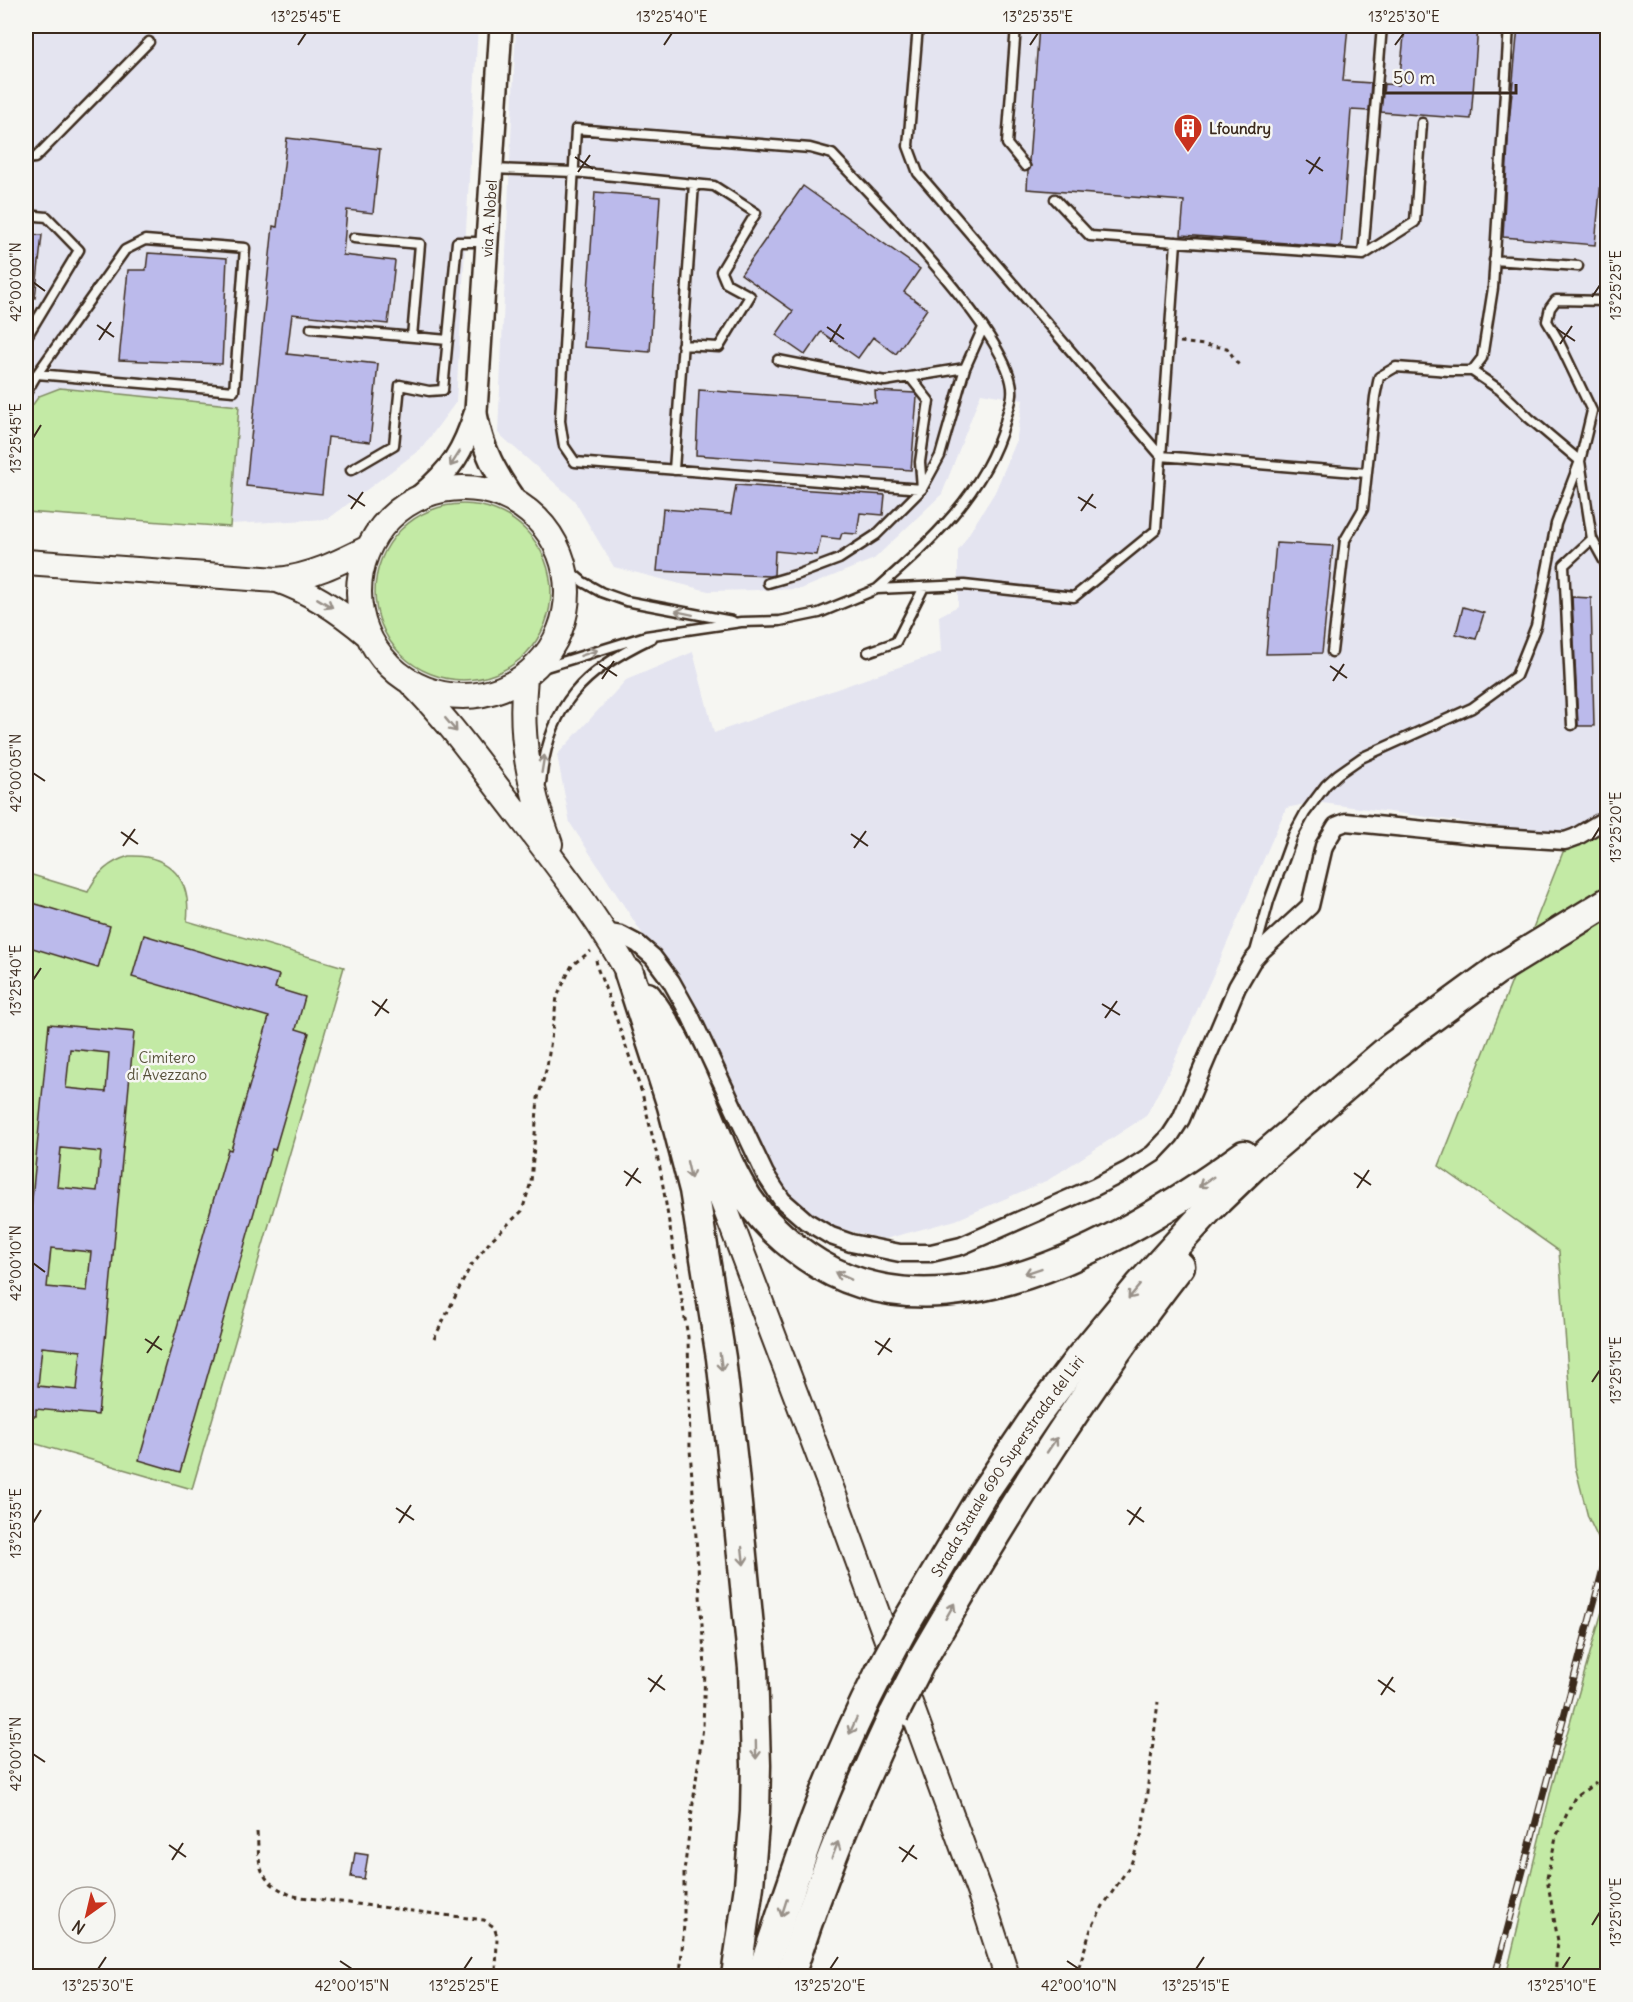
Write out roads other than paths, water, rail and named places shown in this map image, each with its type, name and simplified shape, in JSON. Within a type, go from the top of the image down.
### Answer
[{"type":"highway","name":"Strada Statale 690 Superstrada del Liri","points":[[761,1977],[812,1825],[853,1727],[879,1674],[905,1625],[981,1497],[1038,1413],[1078,1360],[1140,1285],[1244,1174],[1389,1049],[1497,970],[1608,903]]},
{"type":"highway","points":[[629,973],[650,1000],[673,1038],[729,1165],[760,1215],[788,1242],[825,1268],[859,1283],[903,1292],[949,1292],[985,1286],[1059,1262],[1127,1231],[1209,1180],[1389,1049]]},
{"type":"highway","points":[[629,973],[672,1106],[694,1190],[719,1347],[732,1452],[751,1646],[756,1765],[750,1876],[736,1977]]},
{"type":"highway","name":"Strada Statale 690 Superstrada del Liri","points":[[790,1977],[806,1924],[845,1825],[894,1714],[921,1661],[987,1547],[1051,1446],[1170,1279],[1238,1198],[1389,1049]]},
{"type":"main road","points":[[411,683],[438,694],[469,697],[498,691],[529,674],[552,649],[564,623],[568,595],[565,567],[555,541],[538,519],[516,502],[493,492],[468,487],[443,489],[419,497],[398,510],[381,527],[368,548],[359,577],[359,607],[368,636],[385,663],[411,683],[454,729],[562,870]]},
{"type":"main road","points":[[26,562],[277,580],[312,573],[368,548]]},
{"type":"main road","points":[[277,580],[296,587],[333,607],[368,636]]},
{"type":"main road","points":[[529,674],[522,708],[525,755],[542,822],[562,870],[601,940],[629,973],[666,1054],[782,1354],[981,1897],[1007,1977]]},
{"type":"street","name":"via A. Nobel","points":[[476,411],[501,26]]},
{"type":"street","points":[[419,497],[450,467],[468,435],[476,411]]},
{"type":"street","points":[[476,411],[480,436],[487,455],[497,475],[516,502]]},
{"type":"street","points":[[601,940],[621,935],[638,944],[653,957],[671,981],[690,1015],[765,1174],[782,1200],[806,1221],[840,1240],[880,1250],[910,1254],[931,1253],[961,1246],[1095,1187],[1153,1154],[1170,1136],[1181,1119],[1235,990],[1252,961],[1310,906],[1324,846],[1331,831],[1340,823],[1565,842],[1608,818]]},
{"type":"lane","points":[[918,26],[908,146],[918,173],[1161,456],[1367,473]]},
{"type":"lane","points":[[1016,26],[1007,144],[1025,166]]},
{"type":"lane","points":[[1363,255],[1383,26]]},
{"type":"lane","points":[[1472,370],[1482,358],[1493,288],[1509,26]]},
{"type":"lane","points":[[26,159],[35,158],[149,42]]},
{"type":"lane","points":[[1055,199],[1090,236],[1363,255],[1414,222],[1422,123]]},
{"type":"lane","points":[[529,674],[619,643],[665,633],[741,622],[780,621],[819,613],[877,589],[924,548],[961,508],[985,470],[1002,433],[1012,394],[1007,366],[949,281],[832,154],[810,148],[576,129],[560,421],[564,446],[575,462],[922,489]]},
{"type":"lane","points":[[491,169],[574,172],[714,186],[756,213],[721,271],[726,282],[750,296],[718,347],[682,345]]},
{"type":"lane","points":[[674,470],[694,184]]},
{"type":"lane","points":[[26,215],[47,218],[79,250],[27,334]]},
{"type":"lane","points":[[354,238],[420,244],[412,337]]},
{"type":"lane","points":[[26,393],[37,374],[125,250],[145,240],[245,248],[234,391],[37,374]]},
{"type":"lane","points":[[351,470],[394,445],[400,385],[429,392],[443,390],[457,242],[486,242]]},
{"type":"lane","points":[[877,589],[964,585],[1074,597],[1156,530],[1176,242]]},
{"type":"lane","points":[[1494,260],[1578,266]]},
{"type":"lane","points":[[1252,961],[1269,901],[1293,835],[1305,813],[1326,785],[1361,758],[1472,708],[1516,676],[1536,626],[1556,524],[1581,461],[1592,411],[1547,321],[1550,308],[1556,300],[1608,300]]},
{"type":"lane","points":[[311,328],[448,340]]},
{"type":"lane","points":[[768,583],[839,559],[876,535],[922,489],[940,456],[964,368],[983,328]]},
{"type":"lane","points":[[778,360],[885,381],[964,368]]},
{"type":"lane","points":[[1332,652],[1345,540],[1363,509],[1379,377],[1396,367],[1449,371],[1472,370],[1500,390],[1529,418],[1581,461],[1592,538],[1608,568]]},
{"type":"lane","points":[[910,377],[929,401],[920,462],[922,489]]},
{"type":"lane","points":[[1572,725],[1564,565],[1592,538]]},
{"type":"lane","points":[[565,567],[583,582],[601,592],[626,601],[741,622]]},
{"type":"lane","points":[[868,652],[896,642],[924,587]]},
{"type":"lane","points":[[542,822],[540,793],[543,762],[551,732],[563,707],[600,667],[627,650],[665,633]]},
{"type":"railway","points":[[1495,1976],[1608,1550]]},
{"type":"place","name":"Lfoundry","points":[[1188,154]]},
{"type":"park label","name":"Cimitero di Avezzano","points":[[167,1066]]}]
